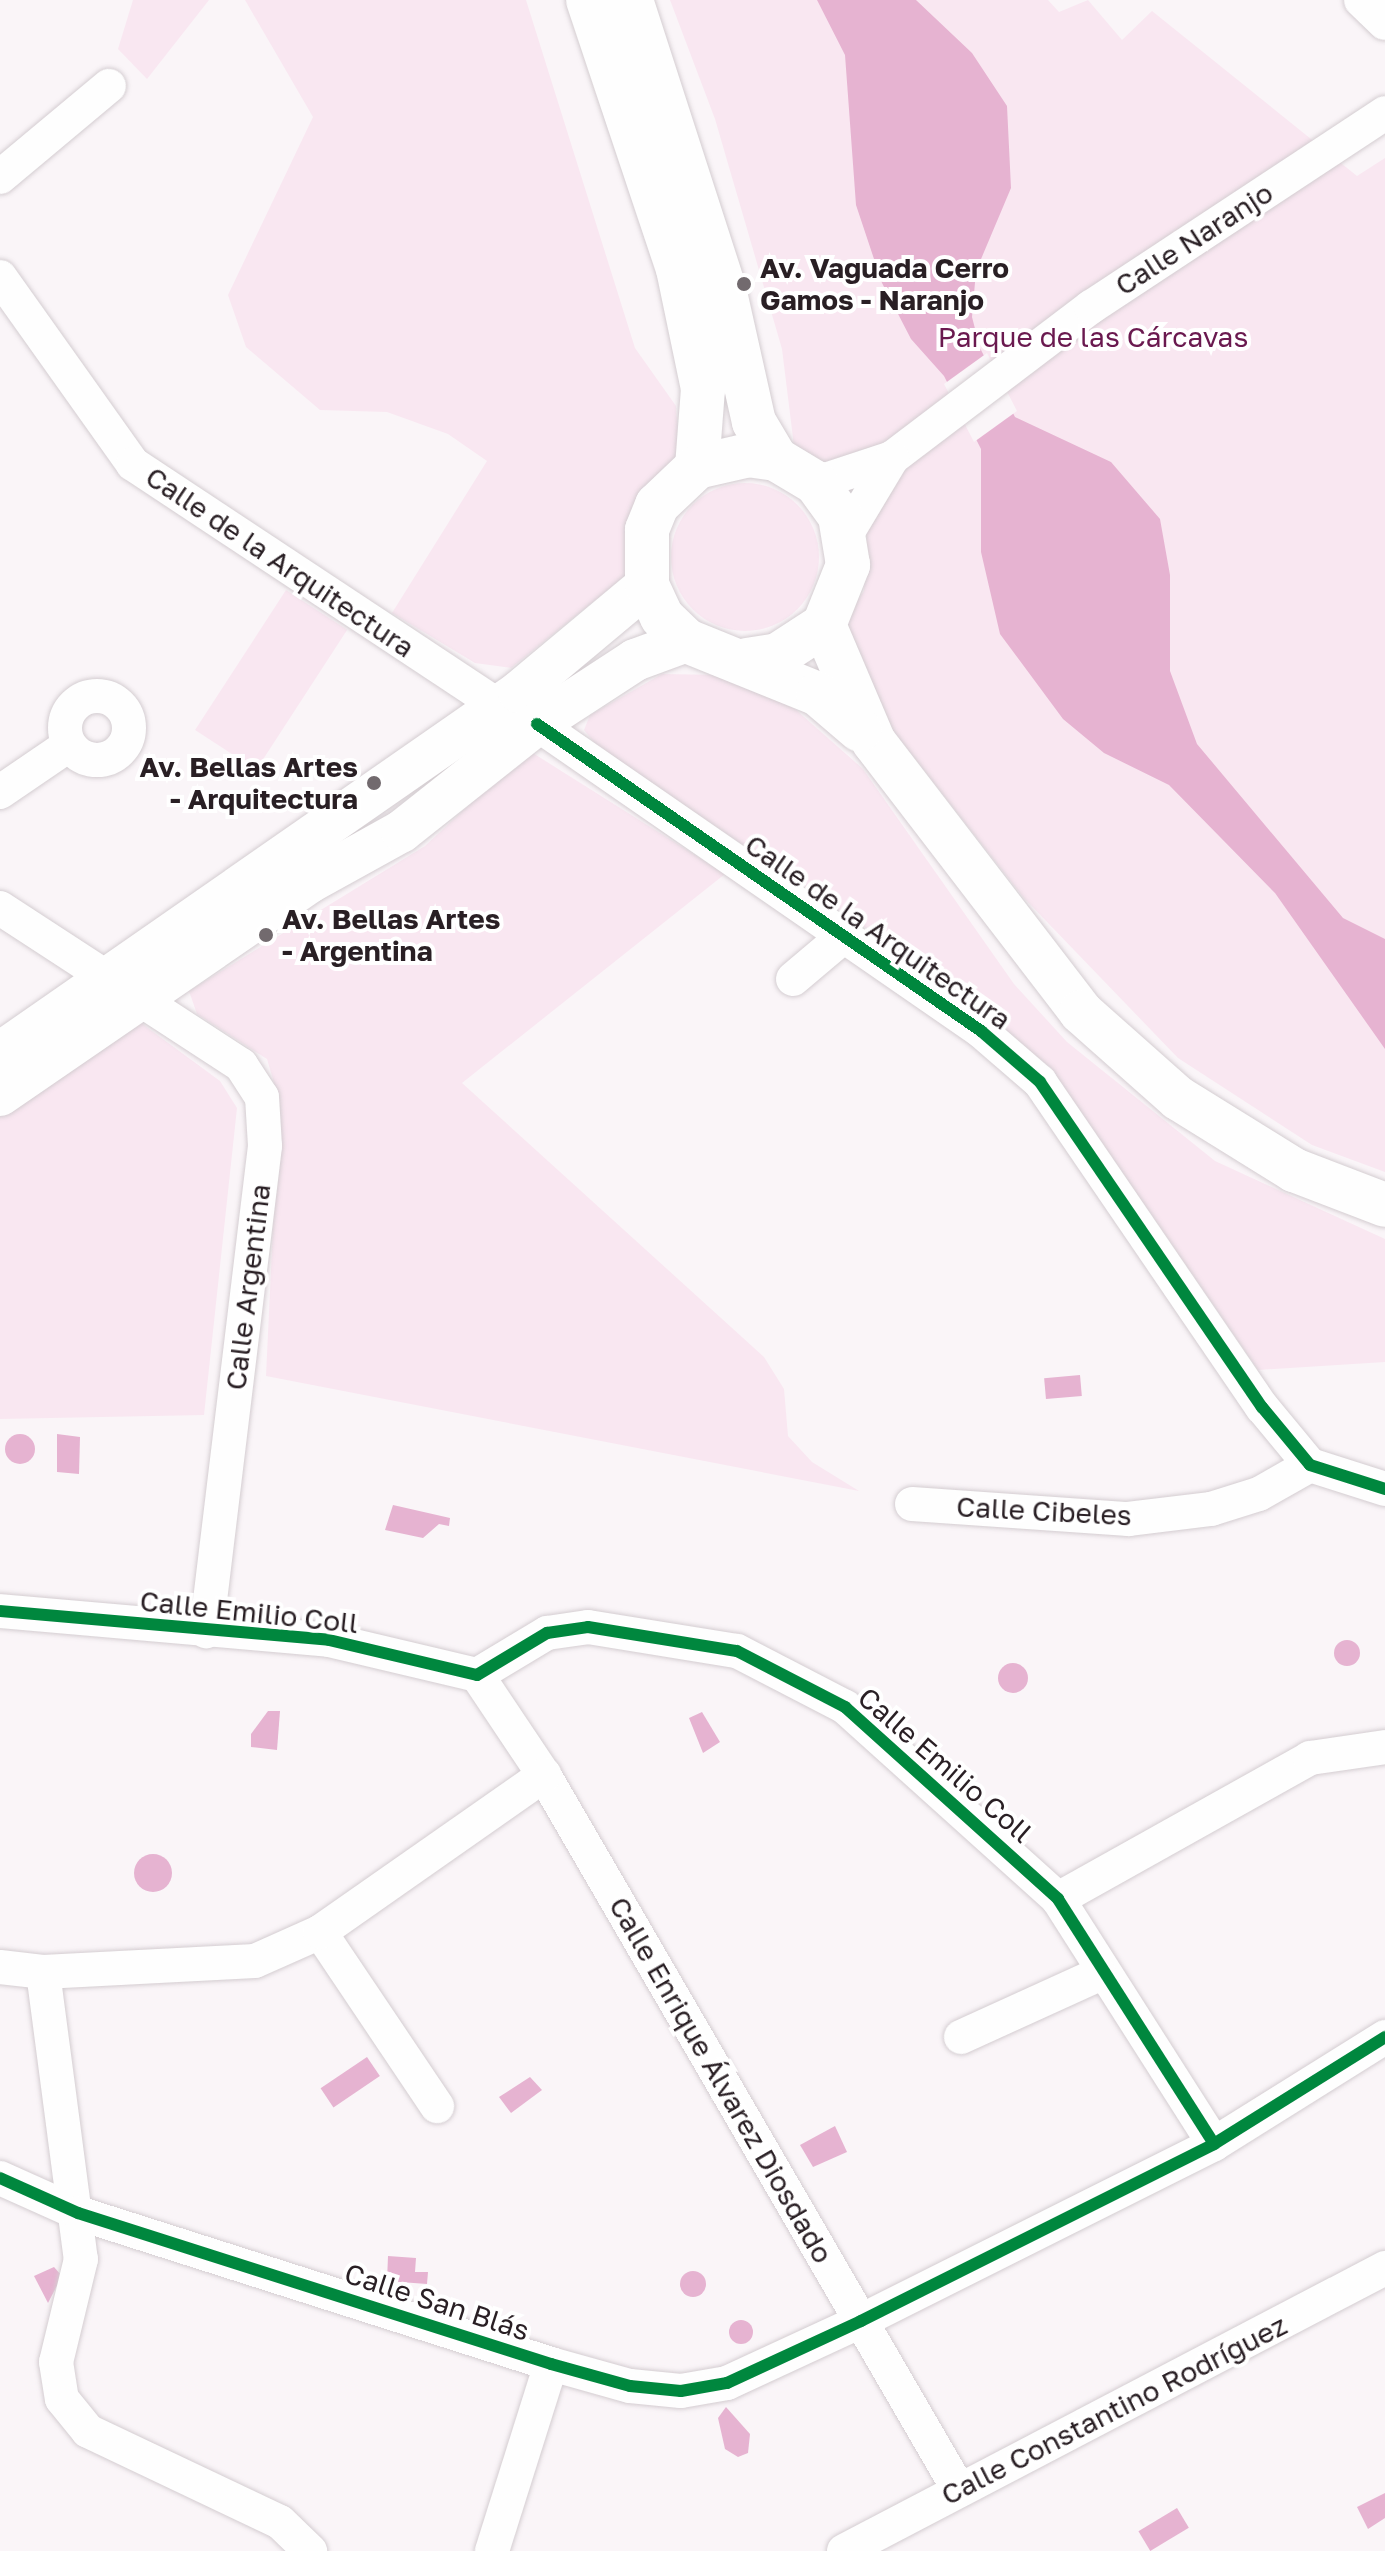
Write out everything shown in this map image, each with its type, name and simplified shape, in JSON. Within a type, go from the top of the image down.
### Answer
[{"type":"main road","points":[[588,0],[678,269],[703,389],[697,467]]},
{"type":"main road","points":[[631,0],[724,288],[754,422],[776,459],[816,483],[846,535],[842,594],[824,625],[778,655],[747,660]]},
{"type":"main road","points":[[776,459],[723,457],[697,467],[675,483],[647,530],[647,585],[662,617],[687,641],[747,660],[818,694],[874,742],[1081,1012],[1178,1098],[1294,1170],[1385,1205]]},
{"type":"main road","points":[[824,625],[874,742]]},
{"type":"street","points":[[1361,0],[1385,23]]},
{"type":"street","points":[[0,177],[109,86]]},
{"type":"street","name":"Calle Naranjo","points":[[816,483],[892,458],[1091,307],[1385,113]]},
{"type":"street","name":"Calle de la Arquitectura","points":[[0,277],[133,464],[499,706]]},
{"type":"street","name":"Calle Naranjo","points":[[846,535],[892,458]]},
{"type":"street","points":[[0,1053],[499,706],[647,585]]},
{"type":"street","points":[[0,1095],[310,882],[402,831],[537,724],[635,660],[687,641]]},
{"type":"street","name":"Calle de la Arquitectura","points":[[537,724],[981,1031],[1040,1082],[1262,1407],[1310,1465],[1369,1485]]},
{"type":"street","points":[[0,792],[69,745]]},
{"type":"street","name":"Calle Argentina","points":[[0,908],[106,977],[146,997],[241,1065],[262,1097],[265,1146],[206,1631]]},
{"type":"street","points":[[793,979],[844,936]]},
{"type":"street","name":"Calle Cibeles","points":[[912,1504],[1128,1519],[1211,1509],[1259,1494],[1310,1465]]},
{"type":"street","name":"Calle Emilio Coll","points":[[0,1611],[329,1640],[477,1675],[547,1633],[588,1627],[737,1651],[845,1707],[1058,1899],[1099,1974],[1214,2144]]},
{"type":"street","name":"Calle Enrique Álvarez Diosdado","points":[[477,1675],[544,1775],[959,2490]]},
{"type":"street","points":[[1058,1899],[1310,1758],[1385,1747]]},
{"type":"street","points":[[0,1967],[43,1972],[255,1961],[320,1932],[544,1775]]},
{"type":"street","points":[[320,1932],[437,2106]]},
{"type":"street","points":[[43,1972],[78,2213],[81,2259],[56,2362],[62,2399],[88,2431],[280,2522],[310,2551]]},
{"type":"street","points":[[961,2037],[1099,1974]]},
{"type":"street","name":"Calle San Blás","points":[[0,2178],[78,2213],[551,2364],[681,2391],[727,2383],[861,2321],[1214,2144],[1385,2037]]},
{"type":"street","name":"Calle Constantino Rodríguez","points":[[844,2551],[1385,2268]]},
{"type":"street","points":[[492,2551],[551,2364]]},
{"type":"green space","points":[[133,0],[209,0],[147,79],[118,49]]},
{"type":"green space","points":[[245,0],[526,0],[635,348],[676,406],[680,465],[625,576],[511,668],[475,663],[392,613],[487,461],[448,434],[387,412],[320,410],[246,347],[228,295],[313,117]]},
{"type":"green space","name":"Parque de las Cárcavas","points":[[670,0],[1048,0],[1059,12],[1088,0],[1122,40],[1152,11],[1357,176],[1385,158],[1385,1172],[1312,1145],[1178,1058],[1023,897],[826,645],[864,591],[867,532],[794,446],[782,349],[715,119]]},
{"type":"green space","points":[[745,483],[773,489],[797,505],[813,529],[819,557],[813,585],[797,609],[773,625],[745,631],[717,625],[693,609],[677,585],[671,557],[677,529],[693,505],[717,489]]},
{"type":"green space","points":[[286,590],[347,630],[256,770],[195,730]]},
{"type":"green space","points":[[662,674],[721,675],[795,709],[863,769],[1014,984],[1067,1042],[1215,1161],[1385,1239],[1385,1362],[1258,1370],[1050,1067],[929,971],[597,746],[584,730],[590,715]]},
{"type":"green space","points":[[528,750],[725,874],[462,1083],[764,1357],[784,1389],[788,1436],[812,1462],[859,1491],[266,1376],[279,1100],[267,1059],[197,1014],[189,991],[425,846]]},
{"type":"green space","points":[[137,1020],[220,1081],[237,1108],[204,1415],[0,1419],[0,1116]]},
{"type":"shaded area","points":[[817,0],[916,0],[972,53],[1007,106],[1011,188],[976,271],[972,317],[980,348],[1015,417],[1111,462],[1160,519],[1170,575],[1170,671],[1197,744],[1343,918],[1385,939],[1385,1049],[1275,893],[1169,785],[1104,753],[1063,719],[1000,634],[981,552],[981,449],[944,376],[911,339],[882,283],[856,205],[845,55]]},
{"type":"shaded area","points":[[1080,1375],[1082,1396],[1046,1399],[1044,1378]]},
{"type":"shaded area","points":[[20,1434],[31,1438],[35,1449],[31,1460],[20,1464],[9,1460],[5,1449],[9,1438]]},
{"type":"shaded area","points":[[57,1434],[80,1437],[79,1474],[57,1472]]},
{"type":"shaded area","points":[[393,1505],[450,1518],[449,1526],[439,1524],[423,1538],[385,1530]]},
{"type":"shaded area","points":[[1347,1640],[1356,1644],[1360,1653],[1356,1662],[1347,1666],[1338,1662],[1334,1653],[1338,1644]]},
{"type":"shaded area","points":[[1013,1663],[1019,1664],[1027,1672],[1027,1684],[1019,1692],[1013,1693],[1007,1692],[999,1684],[998,1678],[999,1672],[1007,1664]]},
{"type":"shaded area","points":[[268,1711],[280,1711],[277,1750],[251,1747],[251,1734]]},
{"type":"shaded area","points":[[702,1712],[720,1742],[703,1753],[689,1718]]},
{"type":"shaded area","points":[[153,1854],[167,1859],[172,1873],[167,1887],[153,1892],[139,1887],[134,1873],[139,1859]]},
{"type":"shaded area","points":[[367,2057],[380,2076],[333,2107],[321,2088]]},
{"type":"shaded area","points":[[530,2077],[542,2090],[511,2113],[499,2097]]},
{"type":"shaded area","points":[[835,2126],[847,2152],[813,2167],[800,2145]]},
{"type":"shaded area","points":[[388,2256],[416,2258],[415,2272],[428,2272],[427,2284],[387,2281]]},
{"type":"shaded area","points":[[54,2267],[62,2276],[48,2303],[34,2276]]},
{"type":"shaded area","points":[[693,2271],[702,2275],[706,2284],[702,2293],[693,2297],[684,2293],[680,2284],[684,2275]]},
{"type":"shaded area","points":[[741,2320],[752,2327],[753,2332],[746,2343],[741,2344],[730,2337],[729,2332],[736,2321]]},
{"type":"shaded area","points":[[726,2407],[750,2434],[748,2453],[738,2457],[725,2449],[718,2418]]},
{"type":"shaded area","points":[[1385,2493],[1385,2518],[1368,2529],[1357,2507]]},
{"type":"shaded area","points":[[1177,2508],[1189,2528],[1150,2551],[1138,2531]]},
{"type":"pier","points":[[987,353],[1017,411],[974,442],[944,384]]},
{"type":"cycle path","points":[[537,724],[981,1031],[1040,1082],[1262,1407],[1310,1465],[1385,1489]]},
{"type":"cycle path","points":[[0,1611],[329,1640],[477,1675],[547,1633],[588,1627],[737,1651],[845,1707],[1058,1899],[1214,2144]]},
{"type":"cycle path","points":[[0,2178],[78,2213],[551,2364],[630,2386],[681,2391],[727,2383],[861,2321],[1214,2144],[1385,2037]]},
{"type":"place","name":"Av. Vaguada Cerro Gamos - Naranjo","points":[[744,284]]},
{"type":"place","name":"Av. Bellas Artes - Arquitectura","points":[[374,783]]},
{"type":"place","name":"Av. Bellas Artes - Argentina","points":[[266,935]]}]
